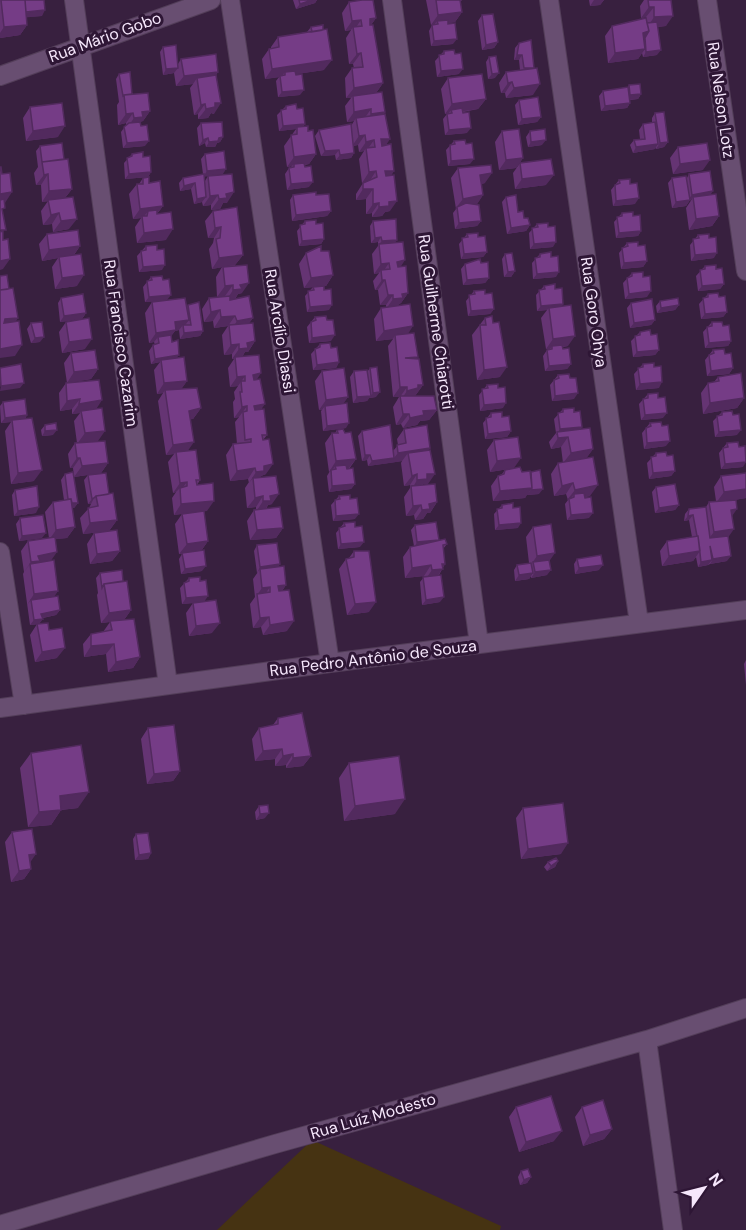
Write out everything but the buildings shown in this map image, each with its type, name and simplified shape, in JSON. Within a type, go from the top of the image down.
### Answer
[{"type":"street","name":"Rua Francisco Cazarim","points":[[74,0],[168,685]]},
{"type":"street","name":"Rua Mário Gobo","points":[[0,76],[80,45],[211,0]]},
{"type":"street","name":"Rua Arcílio Diassi","points":[[230,0],[330,663]]},
{"type":"street","name":"Rua Guilherme Chiarotti","points":[[392,0],[479,644]]},
{"type":"street","name":"Rua Goro Ohya","points":[[549,0],[639,623]]},
{"type":"street","name":"Rua Nelson Lotz","points":[[707,0],[746,271]]},
{"type":"street","points":[[0,552],[24,705]]},
{"type":"street","name":"Rua Pedro Antônio de Souza","points":[[0,708],[746,610]]},
{"type":"street","name":"Rua Luíz Modesto","points":[[0,1225],[275,1144],[648,1040],[746,1008]]},
{"type":"street","points":[[648,1040],[673,1230]]},
{"type":"shaded area","points":[[312,1140],[501,1226],[500,1230],[217,1230]]}]
